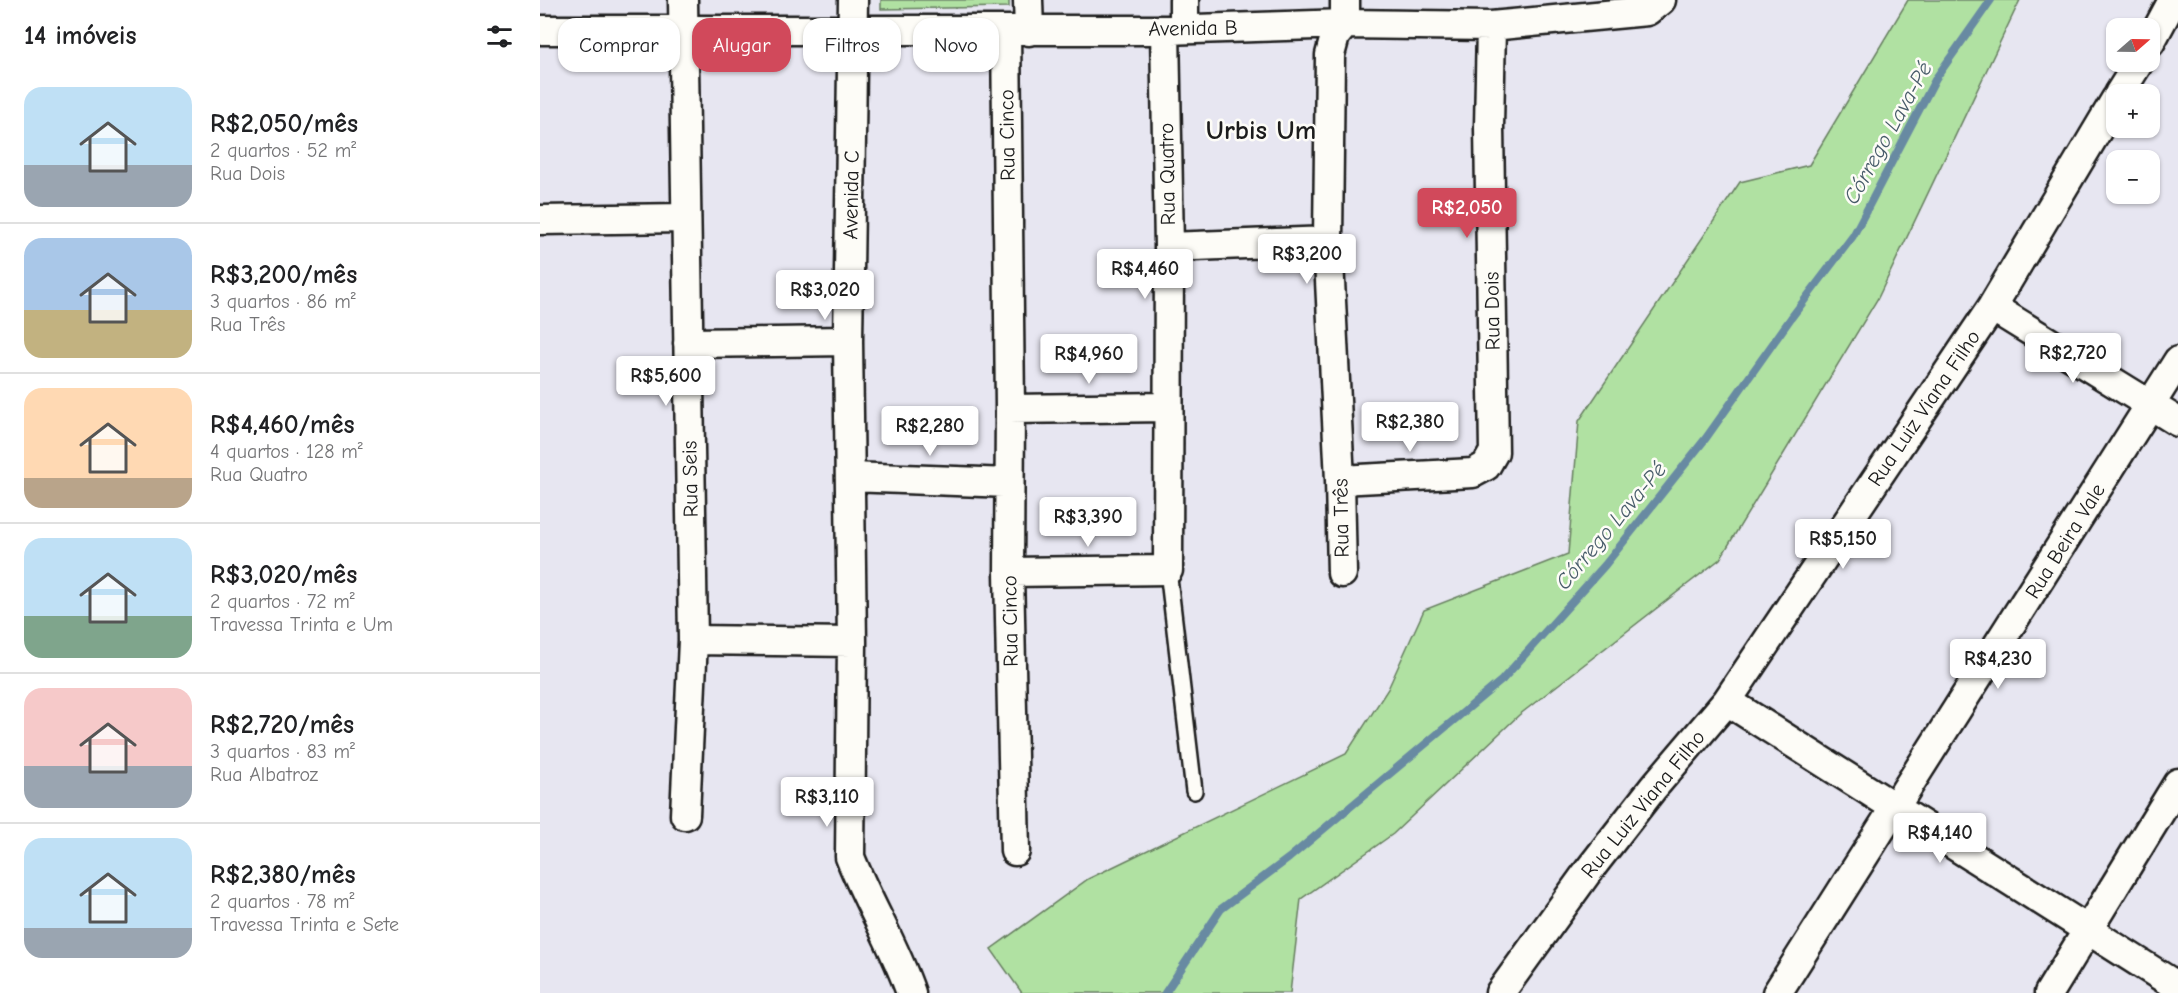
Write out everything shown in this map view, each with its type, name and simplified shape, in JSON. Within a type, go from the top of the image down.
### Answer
[{"type":"street","name":"Rua Seis","points":[[683,0],[693,640],[685,815]]},
{"type":"street","name":"Avenida C","points":[[853,0],[853,18]]},
{"type":"street","name":"Rua Cinco","points":[[1015,851],[1008,483],[1017,31],[1028,0]]},
{"type":"street","name":"Rua Quatro","points":[[1168,570],[1169,247],[1174,29],[1184,0]]},
{"type":"street","name":"Avenida B","points":[[901,30],[1174,29],[1345,12],[1504,17],[1647,11],[1661,0]]},
{"type":"street","points":[[2160,24],[2173,0]]},
{"type":"street","name":"Rua Três","points":[[1342,573],[1341,480],[1328,241],[1330,55],[1345,12]]},
{"type":"street","name":"Rua Dois","points":[[1341,480],[1473,474],[1485,466],[1494,452],[1489,127],[1504,17]]},
{"type":"street","name":"Avenida B","points":[[540,30],[803,30]]},
{"type":"street","name":"Avenida C","points":[[852,72],[848,341],[852,642],[850,857],[860,883],[903,970],[911,993]]},
{"type":"street","name":"Rua Luiz Viana Filho","points":[[1500,993],[1586,874],[1653,788],[1727,701],[1992,307],[2106,116]]},
{"type":"street","points":[[540,220],[686,219]]},
{"type":"street","points":[[1169,247],[1328,241]]},
{"type":"street","points":[[1992,307],[2178,422]]},
{"type":"street","points":[[688,343],[848,341]]},
{"type":"street","name":"Rua Beira Vale","points":[[1777,993],[2178,361]]},
{"type":"street","points":[[1010,409],[1168,407]]},
{"type":"street","points":[[850,477],[1008,483]]},
{"type":"street","points":[[1009,572],[1168,570]]},
{"type":"street","points":[[693,640],[852,642]]},
{"type":"street","points":[[1727,701],[2178,987]]},
{"type":"street","points":[[2049,993],[2178,783]]},
{"type":"lane","points":[[1168,570],[1194,791]]},
{"type":"green space","points":[[881,0],[1009,0],[1009,7],[881,9]]},
{"type":"green space","points":[[1908,0],[2020,0],[1878,298],[1720,559],[1519,715],[1393,834],[1301,899],[1290,993],[1022,993],[991,949],[1088,879],[1346,754],[1388,689],[1424,610],[1568,554],[1579,421],[1740,182],[1809,165]]},
{"type":"waterway","name":"Córrego Lava-Pé","points":[[1165,993],[1221,909],[1289,858],[1502,680],[1605,565],[1706,438],[1791,318],[1853,236],[1936,78],[1991,0]]},
{"type":"district","name":"Urbis Um","points":[[1261,130]]}]
